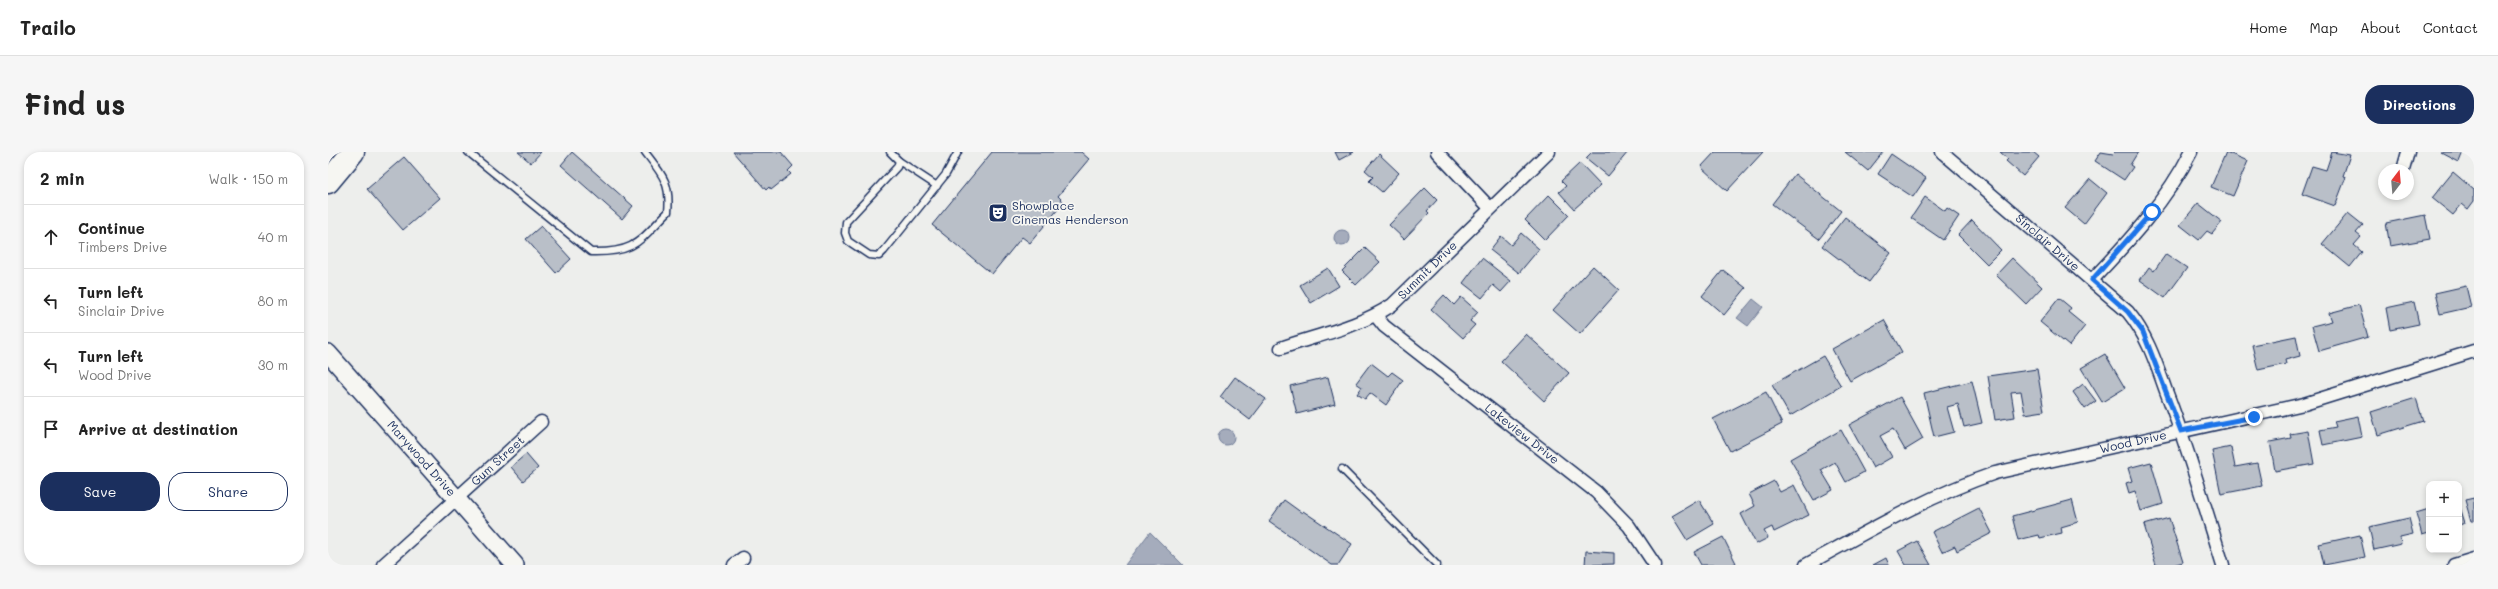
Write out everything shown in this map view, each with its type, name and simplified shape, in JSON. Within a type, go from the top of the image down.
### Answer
[{"type":"highway","points":[[328,182],[350,153]]},
{"type":"street","points":[[1437,152],[1490,208]]},
{"type":"street","name":"Summit Drive","points":[[1281,348],[1376,316],[1401,297],[1490,208],[1549,152]]},
{"type":"street","name":"Sinclair Drive","points":[[1942,152],[2128,312],[2143,332],[2181,431],[2224,565]]},
{"type":"street","points":[[2092,280],[2152,212],[2191,152]]},
{"type":"street","points":[[2405,164],[2408,152]]},
{"type":"street","name":"Lakeview Drive","points":[[1376,316],[1384,326],[1596,492],[1630,526],[1656,565]]},
{"type":"street","name":"Wood Drive","points":[[1806,565],[1906,509],[1964,483],[2027,464],[2304,404],[2474,351]]},
{"type":"street","name":"Marywood Drive","points":[[328,353],[515,565]]},
{"type":"street","name":"Gum Street","points":[[383,565],[541,422]]},
{"type":"street","points":[[2454,565],[2470,561]]},
{"type":"lane","points":[[468,152],[591,252],[613,253],[632,247],[668,212],[670,194],[664,176],[645,152]]},
{"type":"lane","points":[[890,152],[899,161],[937,186]]},
{"type":"lane","points":[[899,161],[897,167],[846,222],[845,233],[848,241],[869,254],[879,256],[937,186],[958,152]]},
{"type":"lane","points":[[1342,469],[1437,565]]},
{"type":"water","points":[[1339,230],[1345,230],[1350,235],[1348,244],[1345,246],[1339,246],[1334,241],[1334,235]]},
{"type":"water","points":[[1753,299],[1763,307],[1748,326],[1737,318]]},
{"type":"water","points":[[1223,429],[1229,429],[1234,434],[1232,443],[1229,445],[1223,445],[1218,440],[1218,434]]},
{"type":"water","points":[[1150,532],[1183,565],[1125,565]]},
{"type":"building","points":[[518,152],[541,152],[531,163]]},
{"type":"building","points":[[572,152],[633,206],[622,219],[561,165]]},
{"type":"building","points":[[733,152],[781,152],[793,166],[788,171],[791,174],[771,190],[769,187],[766,190]]},
{"type":"building","name":"Showplace Cinemas Henderson","points":[[992,152],[1081,152],[1089,159],[1058,196],[1064,202],[1030,243],[1022,237],[992,274],[932,225]]},
{"type":"building","points":[[1335,152],[1354,152],[1339,160]]},
{"type":"building","points":[[1592,152],[1628,152],[1608,176],[1586,158]]},
{"type":"building","points":[[1715,152],[1763,152],[1727,191],[1701,167]]},
{"type":"building","points":[[1845,152],[1883,152],[1868,171]]},
{"type":"building","points":[[2000,152],[2033,152],[2039,157],[2023,176],[2006,161],[2008,159]]},
{"type":"building","points":[[2101,152],[2113,154],[2115,152],[2138,152],[2130,165],[2133,167],[2124,180],[2095,161]]},
{"type":"building","points":[[2226,152],[2248,161],[2233,196],[2211,187]]},
{"type":"building","points":[[2332,152],[2350,155],[2343,176],[2346,177],[2335,206],[2302,194],[2312,166],[2326,170]]},
{"type":"building","points":[[2440,152],[2463,152],[2459,162]]},
{"type":"building","points":[[1379,154],[1399,173],[1382,192],[1369,181],[1373,177],[1365,170]]},
{"type":"building","points":[[1891,154],[1926,178],[1913,197],[1878,174]]},
{"type":"building","points":[[404,157],[440,198],[403,230],[367,189]]},
{"type":"building","points":[[1580,163],[1601,185],[1574,209],[1559,192],[1566,186],[1561,181]]},
{"type":"building","points":[[2453,172],[2474,190],[2474,201],[2468,209],[2462,204],[2453,215],[2432,198]]},
{"type":"building","points":[[1795,174],[1841,211],[1819,239],[1772,204]]},
{"type":"building","points":[[2090,179],[2107,193],[2084,224],[2065,208]]},
{"type":"building","points":[[1425,188],[1437,200],[1427,211],[1429,213],[1404,239],[1389,225]]},
{"type":"building","points":[[1549,195],[1569,215],[1545,240],[1525,220]]},
{"type":"building","points":[[1925,197],[1945,211],[1947,208],[1959,216],[1943,240],[1911,218]]},
{"type":"building","points":[[2198,203],[2222,222],[2212,234],[2207,231],[2199,240],[2180,225]]},
{"type":"building","points":[[2348,213],[2363,225],[2356,233],[2361,237],[2354,245],[2362,252],[2350,267],[2322,244]]},
{"type":"building","points":[[2425,215],[2430,239],[2390,246],[2386,223]]},
{"type":"building","points":[[1845,217],[1891,253],[1869,282],[1822,246]]},
{"type":"building","points":[[1972,220],[2001,250],[1987,264],[1958,235]]},
{"type":"building","points":[[541,226],[571,259],[556,273],[526,239]]},
{"type":"building","points":[[1521,233],[1539,249],[1519,273],[1490,250],[1501,236],[1511,245]]},
{"type":"building","points":[[1365,248],[1380,262],[1356,285],[1342,271]]},
{"type":"building","points":[[2166,254],[2187,268],[2165,298],[2140,280],[2149,267],[2154,271]]},
{"type":"building","points":[[1482,258],[1511,281],[1501,292],[1493,285],[1482,298],[1463,283]]},
{"type":"building","points":[[2012,258],[2042,287],[2026,304],[1996,275]]},
{"type":"building","points":[[1593,266],[1619,290],[1580,334],[1553,310]]},
{"type":"building","points":[[1328,268],[1339,286],[1311,303],[1300,285]]},
{"type":"building","points":[[1723,270],[1746,288],[1724,315],[1702,296]]},
{"type":"building","points":[[2466,286],[2471,307],[2440,314],[2435,293]]},
{"type":"building","points":[[1444,295],[1454,305],[1461,297],[1478,312],[1470,321],[1475,325],[1463,338],[1431,309]]},
{"type":"building","points":[[2059,298],[2071,308],[2068,312],[2085,326],[2069,346],[2040,322]]},
{"type":"building","points":[[2414,302],[2419,324],[2390,330],[2386,308]]},
{"type":"building","points":[[2359,305],[2368,337],[2319,351],[2312,326],[2332,321],[2329,313]]},
{"type":"building","points":[[1884,320],[1902,352],[1850,381],[1832,349]]},
{"type":"building","points":[[1526,334],[1569,373],[1544,401],[1501,361]]},
{"type":"building","points":[[2296,336],[2300,356],[2285,360],[2286,364],[2258,370],[2252,345]]},
{"type":"building","points":[[2105,354],[2125,388],[2102,402],[2081,368]]},
{"type":"building","points":[[1823,356],[1841,386],[1790,416],[1772,385]]},
{"type":"building","points":[[1371,363],[1388,376],[1392,372],[1403,380],[1386,405],[1370,393],[1365,399],[1357,394],[1362,387],[1356,383]]},
{"type":"building","points":[[2037,369],[2044,411],[2025,414],[2021,391],[2011,392],[2015,417],[1995,420],[1988,376]]},
{"type":"building","points":[[1235,377],[1266,399],[1250,420],[1220,397]]},
{"type":"building","points":[[1328,377],[1335,404],[1297,414],[1290,386]]},
{"type":"building","points":[[1972,381],[1982,423],[1964,427],[1958,404],[1947,407],[1954,432],[1934,437],[1924,393]]},
{"type":"building","points":[[2083,384],[2096,401],[2085,409],[2073,392]]},
{"type":"building","points":[[1766,392],[1782,424],[1730,451],[1713,419]]},
{"type":"building","points":[[1900,397],[1923,439],[1905,450],[1893,429],[1880,436],[1892,457],[1873,468],[1849,425]]},
{"type":"building","points":[[2416,398],[2423,421],[2378,435],[2371,412]]},
{"type":"building","points":[[2358,416],[2362,437],[2323,445],[2320,430],[2336,427],[2334,421]]},
{"type":"building","points":[[1841,430],[1864,472],[1846,482],[1835,462],[1821,470],[1833,490],[1814,500],[1790,459]]},
{"type":"building","points":[[2308,431],[2314,464],[2275,471],[2270,442],[2291,438],[2290,434]]},
{"type":"building","points":[[2231,447],[2235,467],[2257,463],[2262,486],[2221,494],[2212,451]]},
{"type":"building","points":[[526,454],[538,468],[523,481],[511,467]]},
{"type":"building","points":[[2151,462],[2163,504],[2141,511],[2135,491],[2129,493],[2126,483],[2132,481],[2128,468]]},
{"type":"building","points":[[1774,481],[1780,492],[1794,485],[1809,515],[1774,532],[1772,527],[1764,531],[1768,538],[1756,544],[1741,514],[1755,506],[1749,494]]},
{"type":"building","points":[[2474,498],[2474,521],[2471,521],[2465,500]]},
{"type":"building","points":[[1284,500],[1352,544],[1338,565],[1332,565],[1269,521]]},
{"type":"building","points":[[1699,500],[1714,524],[1687,540],[1672,516]]},
{"type":"building","points":[[2072,500],[2078,522],[2061,527],[2062,533],[2040,538],[2039,535],[2018,540],[2012,516]]},
{"type":"building","points":[[1979,508],[1992,533],[1957,551],[1955,546],[1942,552],[1932,532]]},
{"type":"building","points":[[2426,510],[2426,534],[2422,535],[2416,513]]},
{"type":"building","points":[[2462,514],[2465,523],[2462,524]]},
{"type":"building","points":[[2169,518],[2183,562],[2173,565],[2156,565],[2144,525]]},
{"type":"building","points":[[2409,518],[2413,534],[2400,537],[2401,544],[2374,550],[2369,527]]},
{"type":"building","points":[[2360,535],[2365,557],[2324,565],[2319,544]]},
{"type":"building","points":[[1723,537],[1736,563],[1732,565],[1701,565],[1694,552]]},
{"type":"building","points":[[1917,541],[1931,565],[1906,565],[1898,551]]},
{"type":"building","points":[[1586,551],[1614,553],[1614,564],[1585,565]]},
{"type":"building","points":[[1886,558],[1889,565],[1873,565]]},
{"type":"place","name":"Showplace Cinemas Henderson","points":[[998,213]]},
{"type":"route","points":[[2152,212],[2092,280],[2128,312],[2143,332],[2181,431],[2254,417]]}]
